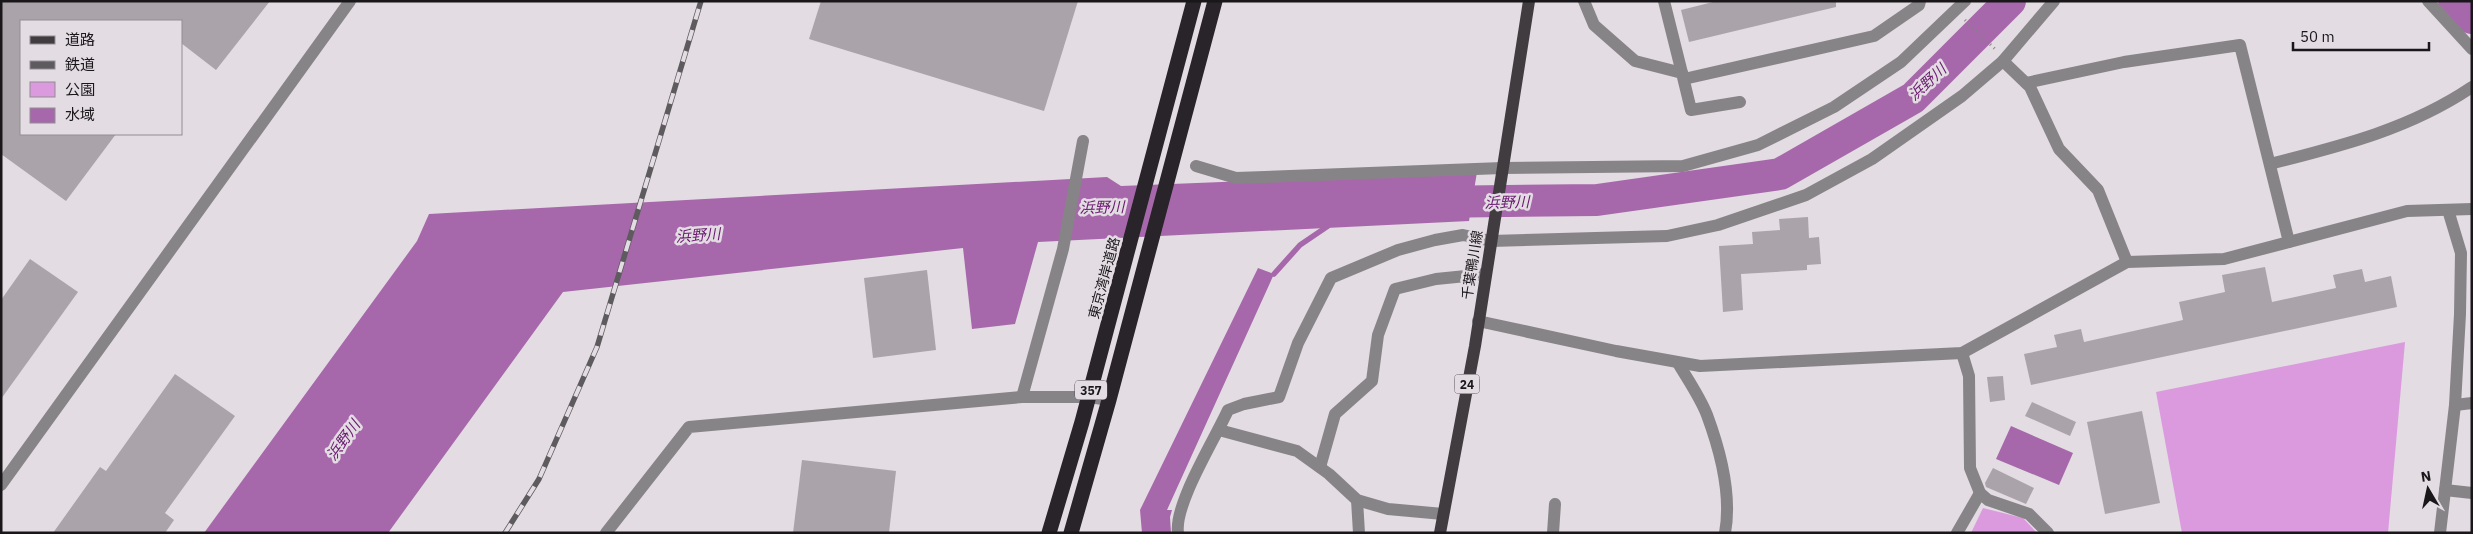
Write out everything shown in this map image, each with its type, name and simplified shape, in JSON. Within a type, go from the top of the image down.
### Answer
[{"type":"highway","name":"東京湾岸道路","points":[[1049,533],[1089,397],[1194,1]]},
{"type":"highway","name":"357","points":[[1071,533],[1109,400],[1214,1]]},
{"type":"main road","name":"千葉鴨川線","points":[[1440,533],[1486,274],[1529,1]]},
{"type":"street","points":[[1,485],[350,1]]},
{"type":"street","points":[[1584,1],[1594,25],[1635,61],[1683,76],[1874,36],[1919,5],[1920,1]]},
{"type":"street","points":[[1664,1],[1691,110],[1740,102]]},
{"type":"street","points":[[1178,533],[1181,506],[1189,487],[1220,430],[1228,410],[1244,404],[1279,397],[1298,343],[1331,278],[1398,250],[1463,235],[1492,238],[1667,236],[1718,225],[1806,195],[1872,159],[1962,96],[2054,1]]},
{"type":"street","points":[[2428,1],[2472,50]]},
{"type":"street","points":[[1196,166],[1236,178],[1502,168],[1683,166],[1758,145],[1834,107],[1901,62],[1961,6]]},
{"type":"street","points":[[2026,83],[2124,62],[2240,45],[2289,242]]},
{"type":"street","points":[[2001,57],[2030,87],[2060,149],[2098,190],[2127,262]]},
{"type":"street","points":[[2270,164],[2357,141],[2410,122],[2472,87]]},
{"type":"street","points":[[1022,397],[1063,249],[1083,141]]},
{"type":"street","points":[[2440,533],[2455,405],[2461,253],[2448,210]]},
{"type":"street","points":[[1478,321],[1678,364],[1700,366],[1962,353],[2127,262],[2224,259],[2407,211],[2472,210]]},
{"type":"street","points":[[1320,467],[1335,414],[1372,381],[1378,335],[1395,289],[1436,280],[1486,274]]},
{"type":"street","points":[[1962,353],[1969,376],[1970,468],[1980,493],[1988,500],[2029,514],[2048,533]]},
{"type":"street","points":[[1678,364],[1706,414],[1720,459],[1727,498],[1725,533]]},
{"type":"street","points":[[606,533],[689,427],[713,423],[1022,397],[1089,397],[1109,400]]},
{"type":"street","points":[[2455,405],[2472,403]]},
{"type":"street","points":[[1220,430],[1297,451],[1320,467],[1357,500],[1388,509],[1443,514]]},
{"type":"street","points":[[2445,490],[2472,493]]},
{"type":"street","points":[[1957,533],[1980,493]]},
{"type":"street","points":[[1357,500],[1359,533]]},
{"type":"street","points":[[1552,533],[1555,504]]},
{"type":"path","points":[[1961,6],[2001,57]]},
{"type":"green space","points":[[2405,342],[2388,533],[2182,533],[2156,392]]},
{"type":"green space","points":[[1983,508],[2023,518],[2037,533],[1971,533]]},
{"type":"water","points":[[1477,172],[1469,221],[1038,242],[1015,324],[972,329],[963,248],[563,292],[388,533],[204,533],[417,241],[429,214],[1107,177],[1121,186]]},
{"type":"water","points":[[1258,268],[1274,274],[1167,510],[1172,510],[1170,517],[1171,533],[1142,533],[1140,510]]},
{"type":"water","points":[[2011,426],[2073,453],[2059,485],[1996,459]]},
{"type":"building","points":[[1,1],[270,1],[216,70],[182,44],[182,20],[20,20],[20,135],[115,135],[66,201],[1,154]]},
{"type":"building","points":[[821,1],[1078,1],[1044,111],[809,39]]},
{"type":"building","points":[[1717,1],[1836,1],[1836,7],[1689,42],[1681,10]]},
{"type":"building","points":[[1808,217],[1809,238],[1819,237],[1821,264],[1807,265],[1807,270],[1741,274],[1743,310],[1723,312],[1719,246],[1753,244],[1752,232],[1780,230],[1779,219]]},
{"type":"building","points":[[30,259],[78,292],[1,399],[1,300]]},
{"type":"building","points":[[2265,267],[2272,302],[2336,288],[2333,275],[2362,269],[2365,282],[2391,276],[2397,307],[2031,385],[2024,354],[2057,347],[2054,335],[2081,329],[2084,342],[2183,320],[2179,302],[2225,292],[2222,275]]},
{"type":"building","points":[[927,270],[936,350],[873,358],[864,278]]},
{"type":"building","points":[[175,374],[235,416],[165,513],[174,520],[165,533],[53,533],[100,467],[106,471]]},
{"type":"building","points":[[2003,376],[2005,400],[1990,402],[1987,377]]},
{"type":"building","points":[[2032,402],[2076,422],[2070,436],[2025,416]]},
{"type":"building","points":[[2142,411],[2160,503],[2105,514],[2087,422]]},
{"type":"building","points":[[802,460],[896,471],[889,533],[793,533]]},
{"type":"building","points":[[1993,468],[2034,488],[2026,504],[1986,487],[1985,483]]},
{"type":"waterway","name":"浜野川","points":[[1427,202],[1597,200],[1780,174],[1913,98],[2010,1]]},
{"type":"waterway","name":"浜野川","points":[[2454,1],[2472,18]]},
{"type":"waterway","points":[[1274,274],[1300,245],[1328,226]]},
{"type":"railway","points":[[505,533],[539,479],[597,347],[701,1]]}]
